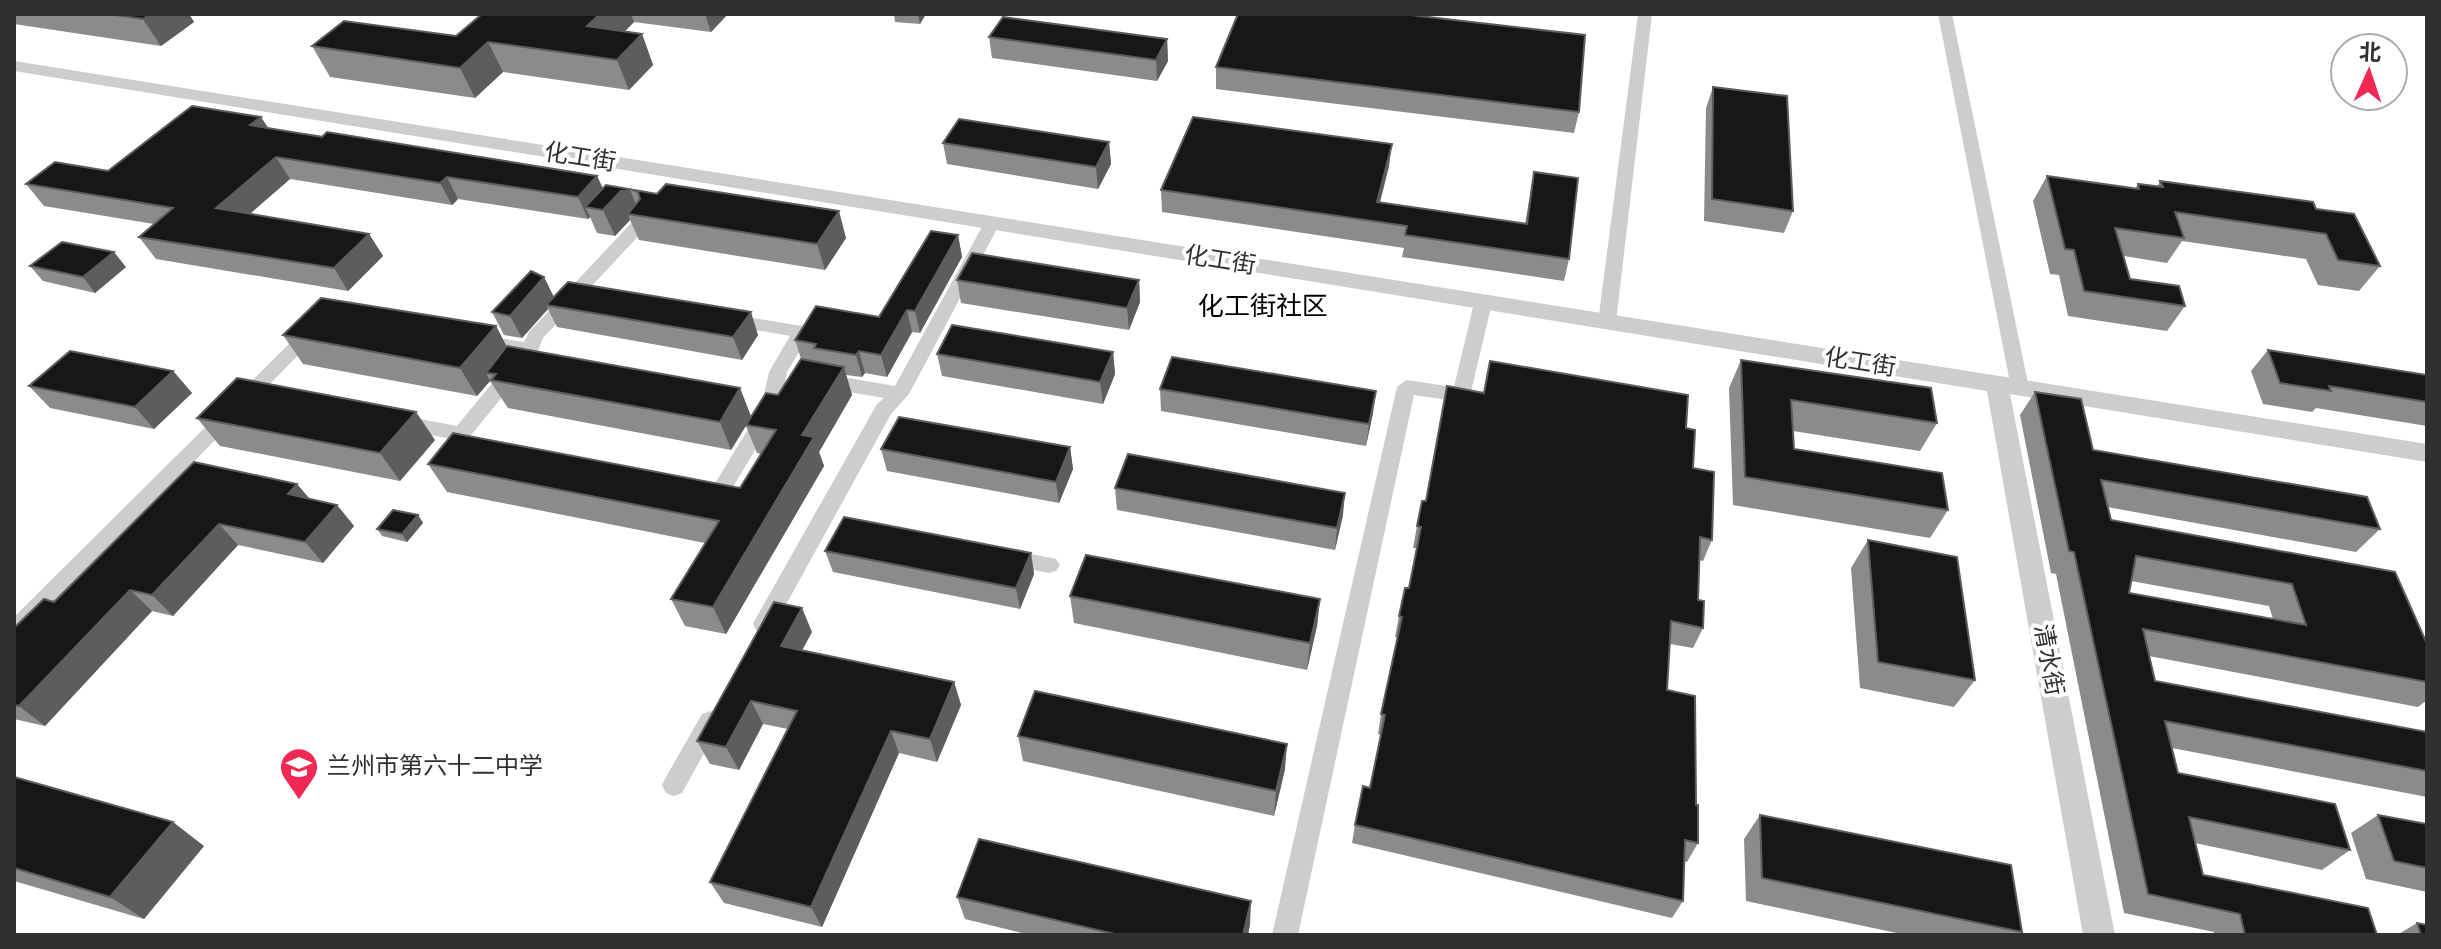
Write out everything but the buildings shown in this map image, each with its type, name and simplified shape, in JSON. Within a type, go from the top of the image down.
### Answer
[{"type":"street","points":[[1607,322],[1645,14]]},
{"type":"street","points":[[1945,14],[2009,386]]},
{"type":"street","name":"化工街","points":[[14,66],[2427,453]]},
{"type":"street","points":[[386,420],[461,434],[530,358],[535,336],[582,296],[640,224]]},
{"type":"street","points":[[752,646],[829,522],[884,409],[900,394],[991,225]]},
{"type":"street","points":[[1285,935],[1406,387],[1462,395],[1483,303]]},
{"type":"street","points":[[14,631],[329,314]]},
{"type":"street","points":[[711,317],[802,332],[793,375],[762,407],[724,485]]},
{"type":"street","points":[[469,338],[530,358]]},
{"type":"street","points":[[793,375],[900,394]]},
{"type":"street","name":"清水街","points":[[2009,386],[2099,935]]},
{"type":"street","points":[[250,394],[280,400]]},
{"type":"street","points":[[988,553],[1049,565]]},
{"type":"street","points":[[674,785],[721,702]]},
{"type":"place","name":"兰州市第六十二中学","points":[[299,801]]},
{"type":"district","name":"化工街社区","points":[[1263,307]]}]
